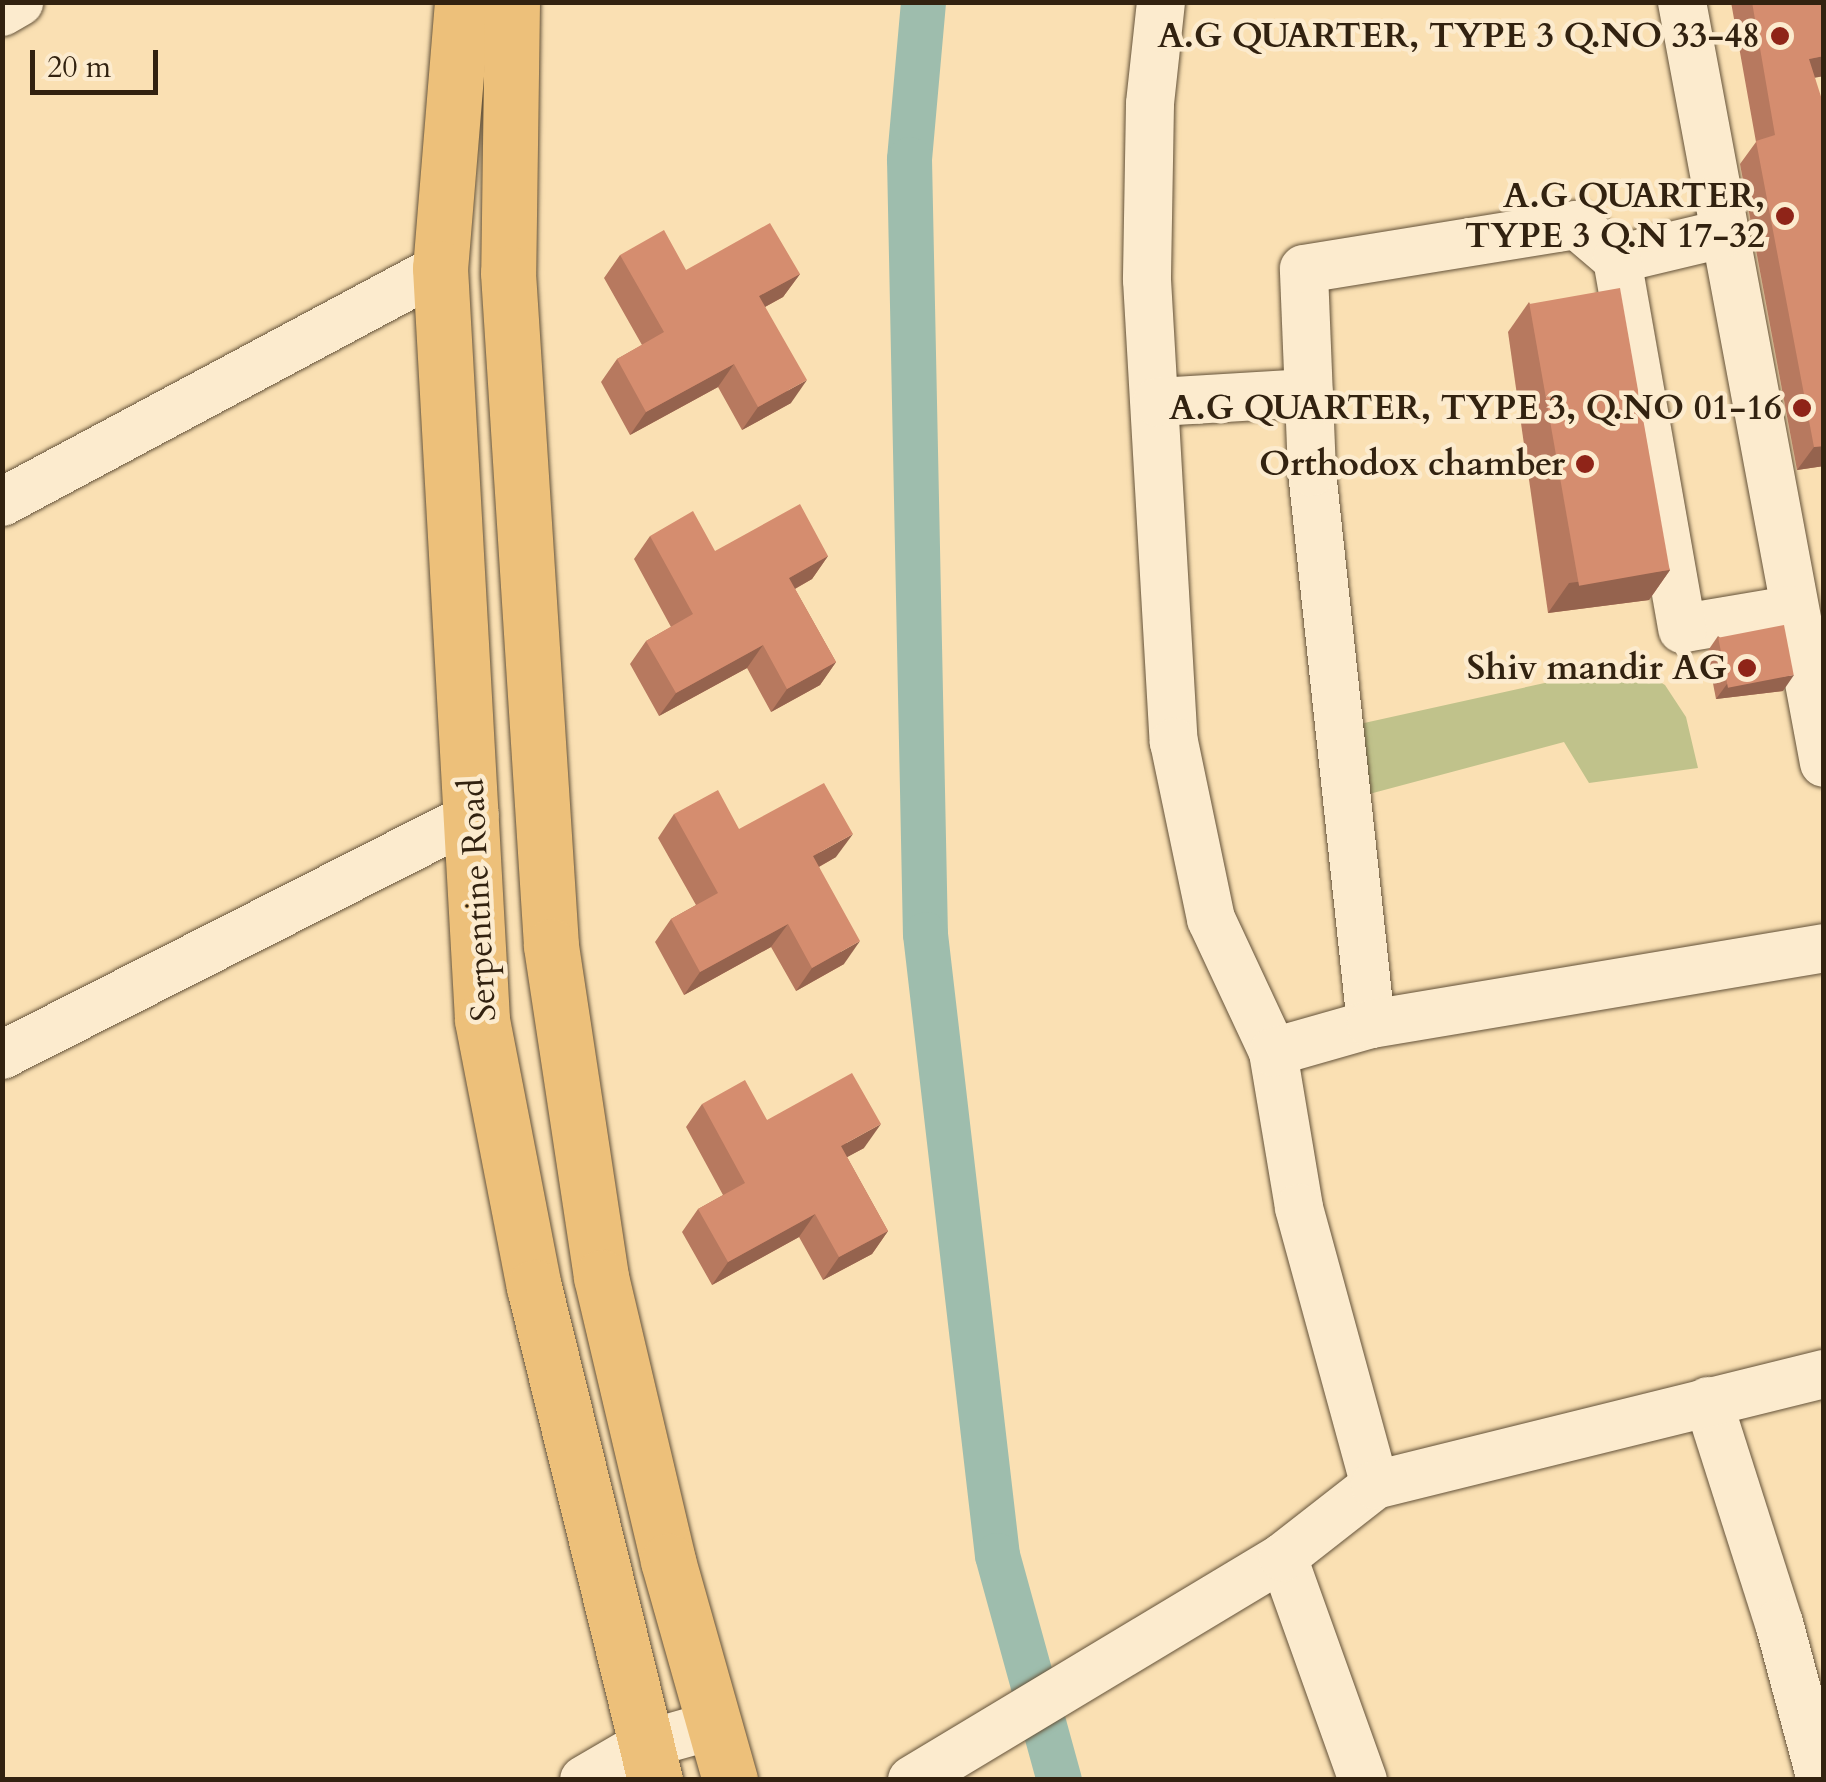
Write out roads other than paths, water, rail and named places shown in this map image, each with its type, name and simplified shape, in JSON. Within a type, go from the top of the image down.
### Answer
[{"type":"main road","name":"Serpentine Road","points":[[462,2],[440,268],[475,815],[482,1020],[534,1286],[649,1762]]},
{"type":"main road","points":[[512,2],[508,274],[531,686],[552,946],[602,1277],[711,1726],[730,1780]]},
{"type":"main road","points":[[534,1286],[602,1277]]},
{"type":"main road","points":[[592,1532],[658,1514]]},
{"type":"street","points":[[2,12],[19,2]]},
{"type":"street","points":[[1161,2],[1150,104],[1148,280],[1157,402],[1162,609],[1186,818],[1210,919],[1273,1052],[1300,1208],[1375,1486]]},
{"type":"street","points":[[1682,2],[1791,610],[1824,763]]},
{"type":"street","points":[[1371,1024],[1325,617],[1308,392],[1304,269],[1577,225],[1618,259],[1686,628],[1791,610]]},
{"type":"street","points":[[1618,259],[1722,234]]},
{"type":"street","points":[[2,502],[440,268]]},
{"type":"street","points":[[1157,402],[1308,392]]},
{"type":"street","points":[[2,1055],[475,815]]},
{"type":"street","points":[[1273,1052],[1371,1024],[1824,948]]},
{"type":"street","points":[[912,1780],[1283,1557],[1375,1486],[1824,1374]]},
{"type":"street","points":[[1708,1401],[1780,1623],[1821,1780]]},
{"type":"street","points":[[1283,1557],[1363,1780]]},
{"type":"street","points":[[584,1780],[649,1762],[711,1726]]},
{"type":"waterway","points":[[923,2],[909,159],[925,934],[997,1555],[1059,1780]]},
{"type":"place","name":"A.G QUARTER, TYPE 3 Q.NO 33-48","points":[[1780,36]]},
{"type":"place","name":"A.G QUARTER, TYPE 3 Q.N 17-32","points":[[1785,216]]},
{"type":"place","name":"A.G QUARTER, TYPE 3, Q.NO 01-16","points":[[1802,408]]},
{"type":"place","name":"Orthodox chamber","points":[[1585,464]]},
{"type":"place","name":"Shiv mandir AG","points":[[1747,668]]}]
